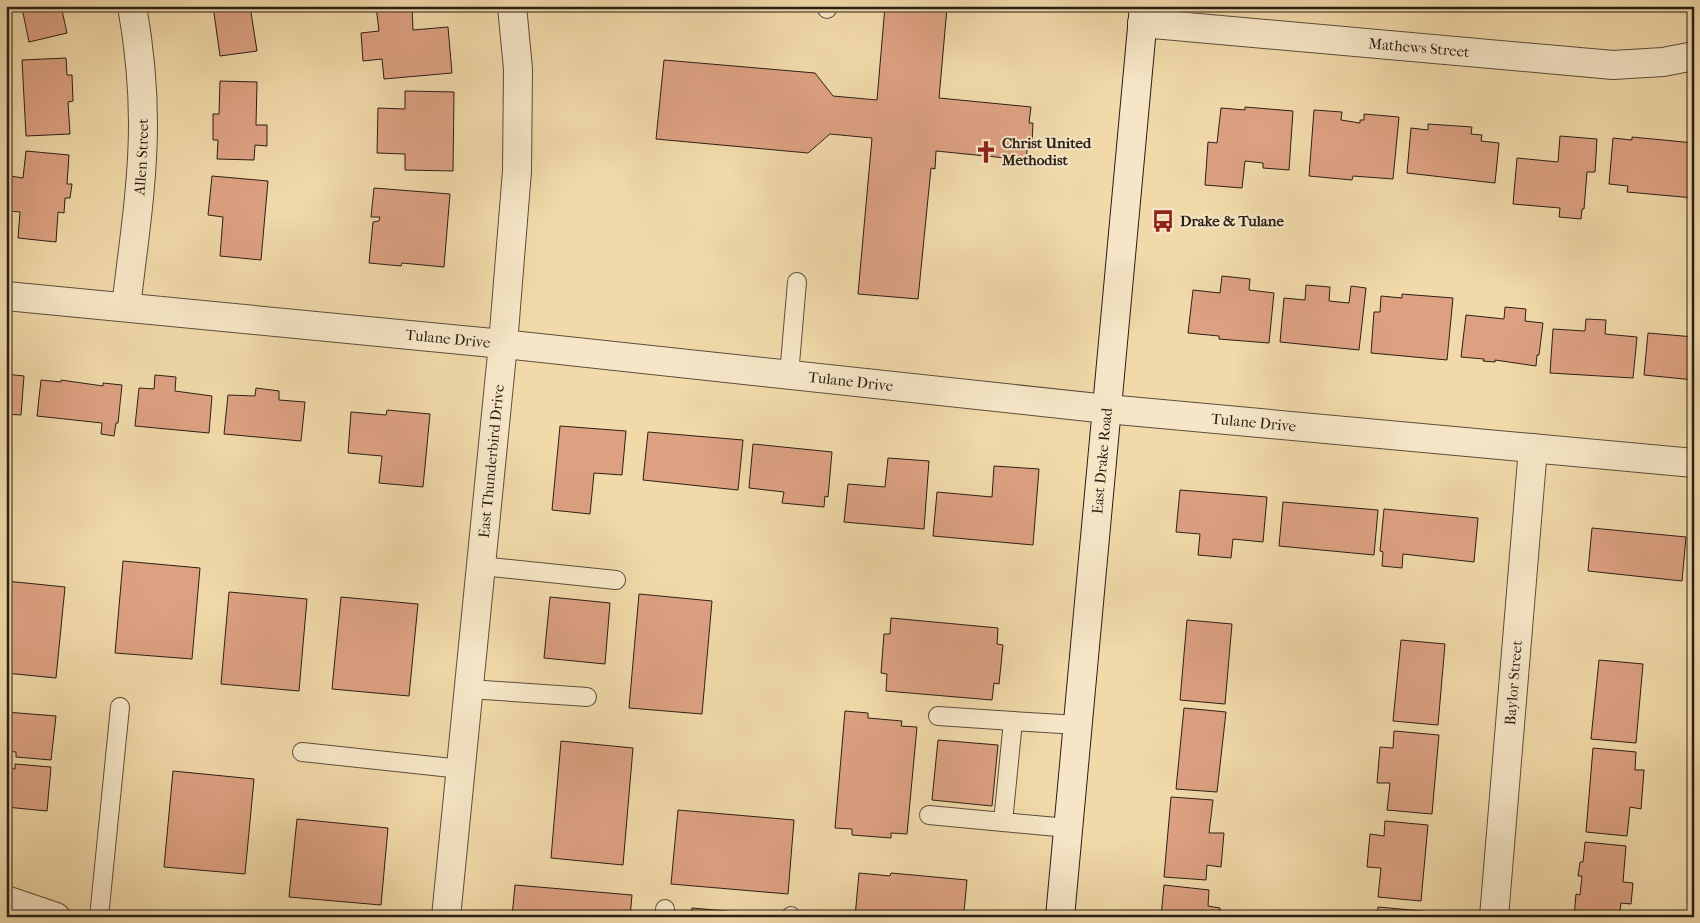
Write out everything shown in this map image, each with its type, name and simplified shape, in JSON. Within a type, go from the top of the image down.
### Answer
[{"type":"street","name":"Allen Street","points":[[126,307],[140,186],[143,124],[139,46],[132,6]]},
{"type":"street","name":"East Thunderbird Drive","points":[[446,917],[503,344],[517,170],[518,69],[512,6]]},
{"type":"street","name":"Mathews Street","points":[[1143,14],[1614,65],[1663,62],[1694,56]]},
{"type":"street","name":"East Drake Road","points":[[1060,917],[1143,14]]},
{"type":"street","name":"Tulane Drive","points":[[6,296],[503,344],[1106,409],[1694,463]]},
{"type":"street","name":"Baylor Street","points":[[1494,917],[1533,448]]},
{"type":"street","points":[[6,900],[56,917]]},
{"type":"lane","points":[[789,375],[797,282]]},
{"type":"lane","points":[[481,566],[616,580]]},
{"type":"lane","points":[[469,688],[587,697]]},
{"type":"lane","points":[[99,917],[120,707]]},
{"type":"lane","points":[[938,716],[1078,725]]},
{"type":"lane","points":[[1003,822],[1013,721]]},
{"type":"lane","points":[[302,752],[460,769]]},
{"type":"lane","points":[[928,815],[1068,828]]},
{"type":"building","points":[[23,6],[61,6],[67,33],[29,42]]},
{"type":"building","points":[[213,6],[250,6],[257,51],[220,56]]},
{"type":"building","points":[[376,6],[412,6],[413,30],[448,27],[452,73],[384,79],[382,59],[363,61],[361,33],[379,31]]},
{"type":"building","name":"Christ United Methodist","points":[[885,6],[947,8],[939,98],[1031,107],[1029,123],[1033,123],[1032,143],[1028,142],[1026,160],[936,151],[935,169],[931,168],[918,299],[858,294],[872,138],[830,134],[808,153],[656,139],[664,60],[815,73],[833,96],[877,100]]},
{"type":"building","points":[[66,58],[67,75],[72,75],[73,101],[68,102],[70,134],[26,136],[22,60]]},
{"type":"building","points":[[220,81],[257,82],[256,125],[267,125],[267,146],[255,145],[254,160],[217,159],[218,140],[213,140],[213,114],[219,114]]},
{"type":"building","points":[[405,91],[454,92],[453,171],[405,170],[405,154],[377,153],[378,108],[405,109]]},
{"type":"building","points":[[1245,107],[1293,111],[1289,170],[1263,168],[1263,163],[1245,161],[1242,188],[1205,185],[1208,142],[1217,143],[1221,108],[1245,110]]},
{"type":"building","points":[[1314,110],[1342,112],[1341,120],[1360,123],[1360,120],[1364,120],[1364,114],[1399,117],[1393,179],[1353,176],[1352,180],[1309,176]]},
{"type":"building","points":[[1428,124],[1472,127],[1471,134],[1482,135],[1481,141],[1499,143],[1495,183],[1407,173],[1411,128],[1428,130]]},
{"type":"building","points":[[1560,136],[1597,139],[1595,172],[1587,172],[1584,209],[1582,209],[1581,219],[1559,217],[1560,208],[1513,204],[1517,158],[1558,162]]},
{"type":"building","points":[[1632,137],[1694,143],[1694,198],[1627,192],[1628,186],[1609,184],[1613,138],[1632,140]]},
{"type":"building","points":[[26,151],[69,155],[67,184],[72,184],[70,198],[65,198],[64,213],[58,212],[56,242],[18,238],[20,212],[7,211],[10,176],[23,178]]},
{"type":"building","points":[[212,176],[268,181],[261,260],[220,256],[223,217],[208,215]]},
{"type":"building","points":[[374,188],[450,194],[444,267],[402,263],[401,266],[369,263],[373,222],[379,221],[380,217],[371,217]]},
{"type":"building","points":[[1222,276],[1250,279],[1249,290],[1274,293],[1269,343],[1219,339],[1219,336],[1188,333],[1193,290],[1220,293]]},
{"type":"building","points":[[1306,285],[1330,287],[1329,301],[1349,303],[1351,286],[1366,288],[1359,350],[1280,342],[1284,298],[1305,300]]},
{"type":"building","points":[[1402,294],[1453,298],[1447,360],[1371,353],[1374,312],[1380,312],[1381,296],[1402,298]]},
{"type":"building","points":[[1505,307],[1526,309],[1525,321],[1543,323],[1536,366],[1461,357],[1466,315],[1504,319]]},
{"type":"building","points":[[1586,319],[1606,320],[1605,334],[1637,337],[1633,378],[1550,373],[1553,329],[1585,331]]},
{"type":"building","points":[[1648,333],[1694,337],[1694,380],[1644,375]]},
{"type":"building","points":[[6,374],[24,376],[21,415],[6,414]]},
{"type":"building","points":[[155,375],[176,377],[175,391],[212,396],[209,433],[135,426],[139,388],[154,389]]},
{"type":"building","points":[[41,380],[61,382],[61,380],[103,386],[103,383],[122,385],[118,423],[116,423],[114,436],[101,434],[102,423],[37,416]]},
{"type":"building","points":[[256,388],[279,391],[279,400],[305,402],[301,441],[224,434],[228,395],[255,396]]},
{"type":"building","points":[[387,410],[430,414],[423,487],[379,483],[382,456],[348,453],[351,412],[386,415]]},
{"type":"building","points":[[560,426],[626,431],[622,475],[594,473],[590,514],[552,510]]},
{"type":"building","points":[[648,432],[743,440],[738,490],[643,480]]},
{"type":"building","points":[[753,444],[832,452],[828,497],[825,496],[824,507],[782,503],[784,492],[749,488]]},
{"type":"building","points":[[888,458],[929,461],[924,529],[844,522],[848,484],[885,487]]},
{"type":"building","points":[[994,466],[1039,469],[1033,545],[933,536],[937,492],[992,497]]},
{"type":"building","points":[[1180,490],[1267,497],[1263,542],[1233,539],[1231,558],[1198,555],[1200,534],[1176,532]]},
{"type":"building","points":[[1283,502],[1378,510],[1374,555],[1279,546]]},
{"type":"building","points":[[1384,509],[1478,518],[1474,562],[1403,554],[1402,568],[1382,566],[1383,552],[1380,551]]},
{"type":"building","points":[[1592,528],[1686,537],[1682,581],[1588,571]]},
{"type":"building","points":[[1694,545],[1694,583],[1690,583]]},
{"type":"building","points":[[123,561],[200,568],[192,659],[115,653]]},
{"type":"building","points":[[6,581],[65,587],[56,678],[6,673]]},
{"type":"building","points":[[229,592],[307,599],[299,691],[221,684]]},
{"type":"building","points":[[639,594],[712,601],[702,714],[629,708]]},
{"type":"building","points":[[341,597],[418,604],[409,696],[332,689]]},
{"type":"building","points":[[550,597],[610,603],[605,664],[544,658]]},
{"type":"building","points":[[891,618],[998,628],[997,644],[1003,645],[999,684],[994,683],[992,700],[886,691],[887,674],[881,673],[884,634],[890,634]]},
{"type":"building","points":[[1187,620],[1232,624],[1225,704],[1180,700]]},
{"type":"building","points":[[1401,640],[1445,644],[1438,725],[1393,721]]},
{"type":"building","points":[[1599,660],[1643,664],[1636,743],[1591,739]]},
{"type":"building","points":[[1184,708],[1226,712],[1217,792],[1176,789]]},
{"type":"building","points":[[845,711],[868,713],[868,718],[902,721],[901,726],[917,727],[907,834],[891,833],[891,838],[852,835],[852,829],[835,828]]},
{"type":"building","points":[[6,712],[56,716],[51,760],[16,757],[16,752],[6,751]]},
{"type":"building","points":[[1394,731],[1439,735],[1432,814],[1387,810],[1390,783],[1377,783],[1380,747],[1393,748]]},
{"type":"building","points":[[938,740],[998,745],[992,806],[932,800]]},
{"type":"building","points":[[561,741],[633,748],[623,865],[551,858]]},
{"type":"building","points":[[1593,748],[1636,752],[1635,770],[1644,770],[1641,809],[1630,807],[1627,836],[1586,832]]},
{"type":"building","points":[[15,764],[51,767],[47,811],[6,807],[6,768],[15,769]]},
{"type":"building","points":[[173,771],[254,779],[245,874],[164,867]]},
{"type":"building","points":[[1171,797],[1213,800],[1209,833],[1224,833],[1221,867],[1207,865],[1206,880],[1164,877]]},
{"type":"building","points":[[678,810],[794,820],[788,894],[671,884]]},
{"type":"building","points":[[297,819],[388,828],[381,905],[289,897]]},
{"type":"building","points":[[1385,821],[1428,825],[1421,901],[1378,897],[1381,868],[1367,867],[1370,834],[1384,836]]},
{"type":"building","points":[[1585,842],[1626,846],[1623,882],[1633,883],[1631,904],[1621,903],[1619,917],[1574,917],[1576,894],[1580,895],[1582,876],[1578,876],[1580,862],[1583,862]]},
{"type":"building","points":[[859,873],[890,876],[891,873],[967,880],[964,912],[966,912],[966,917],[855,917]]},
{"type":"building","points":[[515,885],[632,895],[630,917],[512,917]]},
{"type":"building","points":[[1164,885],[1209,890],[1208,906],[1220,908],[1219,917],[1161,917]]},
{"type":"building","points":[[1378,907],[1423,911],[1423,917],[1377,917]]},
{"type":"building","points":[[692,908],[750,913],[750,917],[691,917]]},
{"type":"place","name":"Christ United Methodist","points":[[986,152]]},
{"type":"place","name":"Drake & Tulane","points":[[1163,221]]}]
